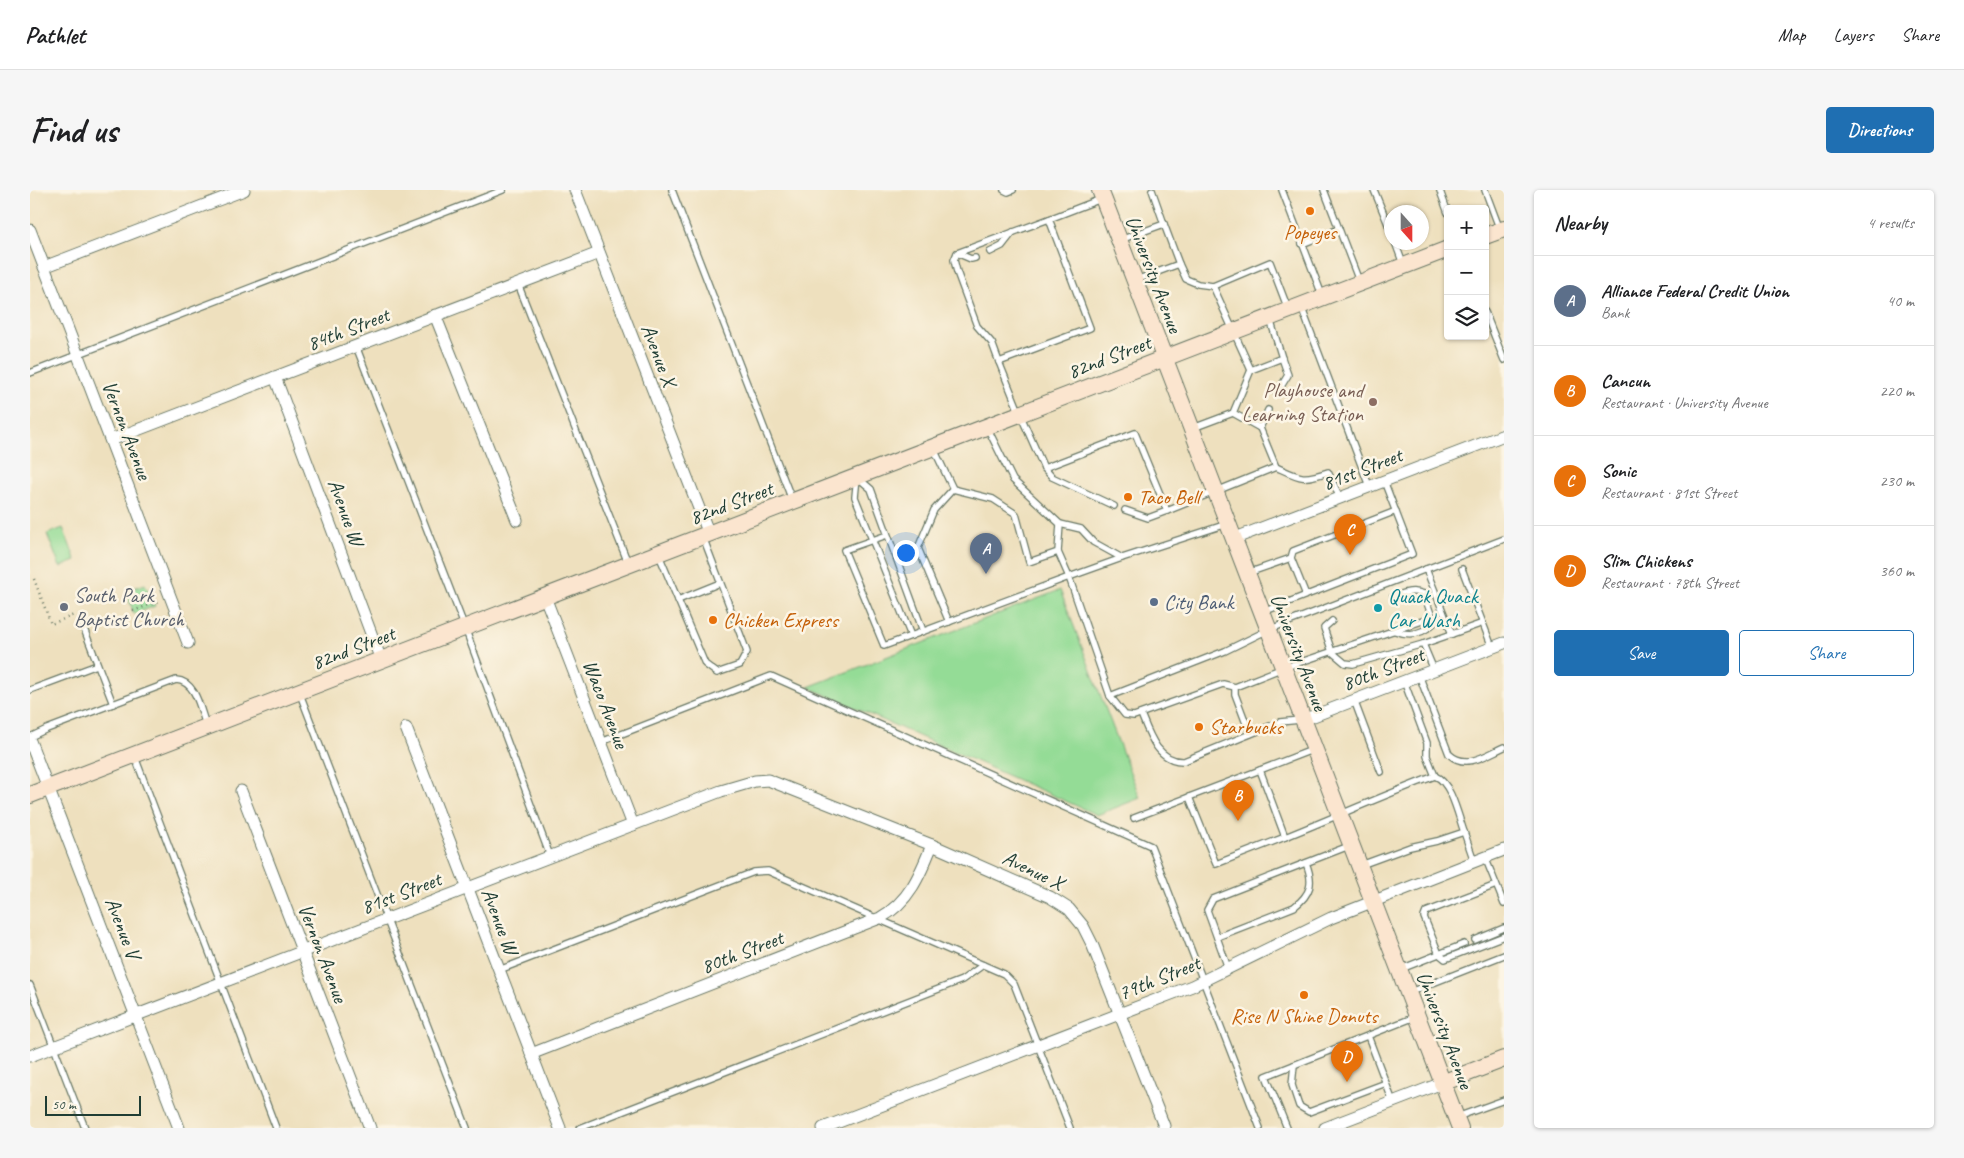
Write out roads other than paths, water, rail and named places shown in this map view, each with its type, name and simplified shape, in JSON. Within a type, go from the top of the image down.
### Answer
[{"type":"main road","name":"University Avenue","points":[[1102,194],[1214,491],[1458,1123]]},
{"type":"main road","name":"82nd Street","points":[[30,795],[1444,251]]},
{"type":"main road","points":[[1442,1083],[1504,1059]]},
{"type":"street","points":[[44,267],[244,190]]},
{"type":"street","name":"Avenue X","points":[[576,190],[706,535]]},
{"type":"street","name":"Vernon Avenue","points":[[30,230],[188,644]]},
{"type":"street","name":"84th Street","points":[[111,440],[599,252]]},
{"type":"street","points":[[435,315],[517,520]]},
{"type":"street","name":"Avenue W","points":[[275,377],[381,660]]},
{"type":"street","name":"81st Street","points":[[1230,531],[1340,498],[1504,435]]},
{"type":"street","name":"Waco Avenue","points":[[544,597],[633,825]]},
{"type":"street","name":"80th Street","points":[[1303,720],[1504,643]]},
{"type":"street","name":"Avenue W","points":[[406,728],[560,1128]]},
{"type":"street","name":"Avenue V","points":[[30,741],[179,1128]]},
{"type":"street","name":"81st Street","points":[[30,1056],[722,791],[755,780],[768,780],[787,788]]},
{"type":"street","name":"Avenue X","points":[[787,788],[932,845],[1050,897],[1068,909],[1082,926],[1092,944],[1164,1126]]},
{"type":"street","name":"Vernon Avenue","points":[[242,791],[370,1128]]},
{"type":"street","name":"80th Street","points":[[531,1054],[880,918],[892,911],[909,894],[921,872],[932,845]]},
{"type":"street","name":"79th Street","points":[[823,1128],[1203,981],[1331,918],[1504,850]]},
{"type":"street","points":[[1325,1128],[1442,1083]]},
{"type":"lane","points":[[30,373],[503,190]]},
{"type":"lane","points":[[672,190],[792,502]]},
{"type":"lane","points":[[1004,190],[1008,192],[1013,190]]},
{"type":"lane","points":[[1152,190],[1186,279],[1198,284],[1213,286],[1270,262],[1295,308],[1369,486]]},
{"type":"lane","points":[[1282,190],[1323,298]]},
{"type":"lane","points":[[1324,190],[1360,283]]},
{"type":"lane","points":[[1374,190],[1384,214]]},
{"type":"lane","points":[[1485,190],[1496,232]]},
{"type":"lane","points":[[1440,191],[1445,205]]},
{"type":"lane","points":[[1102,194],[1050,219],[957,253],[954,260],[977,326],[992,343],[1044,468],[1052,477],[1114,506]]},
{"type":"lane","points":[[999,362],[1090,328],[1050,219]]},
{"type":"lane","points":[[1119,241],[1164,224]]},
{"type":"lane","points":[[1302,244],[1340,229]]},
{"type":"lane","points":[[990,252],[1002,246],[1013,232]]},
{"type":"lane","points":[[1398,250],[1404,266]]},
{"type":"lane","points":[[957,253],[971,259],[975,258]]},
{"type":"lane","points":[[1134,281],[1179,264]]},
{"type":"lane","points":[[518,284],[629,565]]},
{"type":"lane","points":[[1191,429],[1234,413],[1251,370],[1213,286]]},
{"type":"lane","points":[[1270,318],[1288,374],[1277,393]]},
{"type":"lane","points":[[1489,322],[1504,360]]},
{"type":"lane","points":[[356,346],[465,628],[550,856]]},
{"type":"lane","points":[[1251,370],[1282,358]]},
{"type":"lane","points":[[1260,428],[1268,410]]},
{"type":"lane","points":[[1234,413],[1260,428],[1276,467],[1301,478],[1312,478],[1328,472],[1340,498]]},
{"type":"lane","points":[[987,427],[1013,480],[1060,524],[1081,529],[1093,542],[1122,558]]},
{"type":"lane","points":[[1044,468],[1135,433],[1167,511]]},
{"type":"lane","points":[[934,447],[954,489]]},
{"type":"lane","points":[[1125,510],[1148,518],[1276,467]]},
{"type":"lane","points":[[857,477],[871,489],[923,631]]},
{"type":"lane","points":[[857,477],[855,497],[911,636]]},
{"type":"lane","points":[[1261,612],[1412,554],[1384,481]]},
{"type":"lane","points":[[954,489],[993,499],[1016,514],[1029,562],[1058,552]]},
{"type":"lane","points":[[949,622],[918,548],[934,510],[954,489]]},
{"type":"lane","points":[[1306,595],[1291,558],[1292,551],[1396,511]]},
{"type":"lane","points":[[1060,524],[1058,552],[1069,577],[1110,696],[1126,715],[1142,714],[1223,684],[1236,687],[1283,668],[1434,617]]},
{"type":"lane","points":[[887,535],[844,550],[884,646],[1122,558],[1161,546],[1230,531]]},
{"type":"lane","points":[[658,553],[705,664],[717,672],[740,665],[748,652],[720,583],[706,535]]},
{"type":"lane","points":[[1110,696],[1225,651],[1268,630],[1504,539]]},
{"type":"lane","points":[[1246,574],[1291,558]]},
{"type":"lane","points":[[1426,569],[1452,634]]},
{"type":"lane","points":[[1462,569],[1492,647]]},
{"type":"lane","points":[[678,600],[720,583]]},
{"type":"lane","points":[[1393,597],[1412,591],[1424,594],[1434,617],[1434,623],[1429,628],[1414,634],[1404,635],[1395,631]]},
{"type":"lane","points":[[81,621],[113,704]]},
{"type":"lane","points":[[1332,621],[1324,628],[1332,652],[1345,664],[1353,664],[1423,644],[1483,623]]},
{"type":"lane","points":[[1423,644],[1434,670]]},
{"type":"lane","points":[[30,690],[97,664]]},
{"type":"lane","points":[[1419,675],[1449,754],[1454,759],[1459,762],[1467,762],[1504,747]]},
{"type":"lane","points":[[601,742],[771,676],[1151,846],[1260,1128]]},
{"type":"lane","points":[[30,737],[176,680],[184,680],[191,687],[207,727]]},
{"type":"lane","points":[[1404,681],[1428,743],[1427,756],[1435,776]]},
{"type":"lane","points":[[1236,687],[1235,694],[1250,734]]},
{"type":"lane","points":[[299,692],[466,1128]]},
{"type":"lane","points":[[1354,700],[1381,772]]},
{"type":"lane","points":[[1142,714],[1152,740],[1168,759],[1176,761],[1184,761],[1280,722],[1303,720]]},
{"type":"lane","points":[[1134,818],[1314,749]]},
{"type":"lane","points":[[134,755],[276,1128]]},
{"type":"lane","points":[[1260,770],[1285,837]]},
{"type":"lane","points":[[1189,797],[1216,864],[1340,816],[1372,800],[1435,776],[1442,778],[1448,786],[1464,832],[1496,885],[1504,904]]},
{"type":"lane","points":[[1359,866],[1410,847],[1464,832]]},
{"type":"lane","points":[[1229,969],[1207,910],[1213,899],[1351,845]]},
{"type":"lane","points":[[1217,937],[1294,907],[1301,902],[1307,894],[1311,883],[1306,863]]},
{"type":"lane","points":[[499,970],[754,872],[768,870],[1004,974],[1014,984],[1070,1128]]},
{"type":"lane","points":[[1496,885],[1426,912],[1424,917],[1439,954],[1445,959],[1504,936]]},
{"type":"lane","points":[[1475,940],[1504,928]]},
{"type":"lane","points":[[1399,969],[1464,944]]},
{"type":"lane","points":[[1408,993],[1504,955]]},
{"type":"lane","points":[[580,1128],[962,980],[983,965]]},
{"type":"lane","points":[[30,985],[85,1128]]},
{"type":"lane","points":[[1286,1128],[1266,1076],[1417,1017]]},
{"type":"lane","points":[[1368,1036],[1393,1102]]},
{"type":"lane","points":[[1294,1065],[1292,1086],[1299,1106],[1310,1112],[1386,1083]]},
{"type":"lane","points":[[1458,1123],[1504,1100]]},
{"type":"place","name":"Popeyes","points":[[1310,211]]},
{"type":"place","name":"Playhouse and Learning Station","points":[[1373,402]]},
{"type":"place","name":"Taco Bell","points":[[1128,497]]},
{"type":"place","name":"Sonic","points":[[1350,555]]},
{"type":"place","name":"Alliance Federal Credit Union","points":[[986,574]]},
{"type":"place","name":"City Bank","points":[[1154,602]]},
{"type":"place","name":"South Park Baptist Church","points":[[64,607]]},
{"type":"place","name":"Quack Quack Car Wash","points":[[1378,608]]},
{"type":"place","name":"Chicken Express","points":[[713,620]]},
{"type":"place","name":"Starbucks","points":[[1199,727]]},
{"type":"place","name":"Cancun","points":[[1238,821]]},
{"type":"place","name":"Rise N Shine Donuts","points":[[1304,995]]},
{"type":"place","name":"Slim Chickens","points":[[1347,1082]]}]
